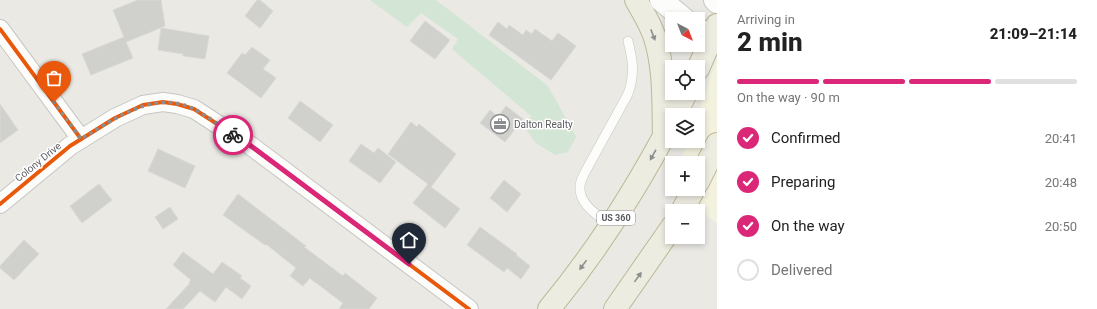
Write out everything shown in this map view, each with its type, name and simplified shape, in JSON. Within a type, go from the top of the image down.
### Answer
[{"type":"highway","points":[[636,0],[646,16],[655,38],[662,71],[666,108]]},
{"type":"highway","points":[[702,60],[711,34]]},
{"type":"highway","name":"US 360","points":[[549,309],[611,226],[665,134]]},
{"type":"highway","points":[[705,168],[717,144]]},
{"type":"highway","points":[[705,180],[717,168]]},
{"type":"highway","points":[[615,309],[665,236]]},
{"type":"main road","points":[[660,0],[675,12]]},
{"type":"street","points":[[0,29],[81,139]]},
{"type":"street","name":"Colony Drive","points":[[0,204],[36,173],[81,139],[115,118],[143,105],[163,102],[177,104],[194,109],[251,146],[469,309]]},
{"type":"lane","points":[[611,226],[586,204],[581,195],[580,186],[584,174],[628,94],[633,80],[634,69],[628,41]]},
{"type":"shaded area","points":[[370,0],[436,0],[548,86],[576,137],[568,152],[555,155],[536,143],[525,128],[531,116],[452,49],[458,39],[421,13],[407,27]]},
{"type":"shaded area","points":[[717,59],[717,223],[705,215],[705,204],[689,204],[677,196],[705,196],[705,156],[683,156],[685,148],[705,148],[705,108],[700,108],[702,100],[705,100],[705,93]]},
{"type":"building","points":[[138,0],[161,0],[165,26],[126,42],[133,58],[91,75],[82,54],[124,37],[113,10]]},
{"type":"building","points":[[257,0],[260,0],[273,11],[260,28],[245,16]]},
{"type":"building","points":[[425,21],[450,40],[435,59],[410,41]]},
{"type":"building","points":[[498,22],[507,29],[509,25],[523,35],[526,30],[532,34],[535,29],[552,41],[558,33],[576,46],[551,80],[489,35]]},
{"type":"building","points":[[161,28],[209,36],[205,59],[158,50]]},
{"type":"building","points":[[252,47],[270,60],[263,69],[276,78],[261,98],[227,73],[242,53],[245,55]]},
{"type":"building","points":[[300,101],[333,125],[320,142],[288,118]]},
{"type":"building","points":[[0,104],[18,130],[0,143]]},
{"type":"building","points":[[506,106],[523,119],[505,142],[480,123],[490,110],[498,117]]},
{"type":"building","points":[[411,122],[417,127],[419,124],[456,154],[431,187],[460,209],[445,228],[413,203],[428,184],[388,154]]},
{"type":"building","points":[[361,144],[374,153],[378,148],[396,162],[380,183],[349,161]]},
{"type":"building","points":[[158,149],[195,166],[185,188],[148,171]]},
{"type":"building","points":[[504,180],[521,194],[507,212],[490,198]]},
{"type":"building","points":[[99,184],[112,200],[82,223],[70,206]]},
{"type":"building","points":[[238,194],[306,246],[304,247],[343,276],[345,273],[377,298],[369,309],[339,309],[343,303],[310,278],[303,286],[290,276],[296,268],[266,244],[265,245],[223,215]]},
{"type":"building","points":[[170,207],[178,219],[163,229],[155,217]]},
{"type":"building","points":[[480,227],[517,254],[516,255],[530,266],[521,279],[507,268],[504,272],[467,245]]},
{"type":"building","points":[[24,240],[39,254],[14,280],[0,268],[0,266]]},
{"type":"building","points":[[183,252],[213,274],[222,262],[242,276],[240,278],[251,286],[242,299],[226,287],[215,302],[200,291],[183,309],[166,309],[190,283],[189,282],[191,280],[173,265]]},
{"type":"cycle path","points":[[0,29],[81,139]]},
{"type":"cycle path","points":[[0,204],[70,146],[115,118],[143,105],[163,102],[177,104],[194,109],[251,146],[469,309]]},
{"type":"way so far","points":[[54,102],[81,139],[115,118],[143,105],[163,102],[194,109],[233,135]]},
{"type":"place","name":"Dalton Realty","points":[[500,124]]},
{"type":"route","points":[[233,135],[251,146],[409,264]]}]
